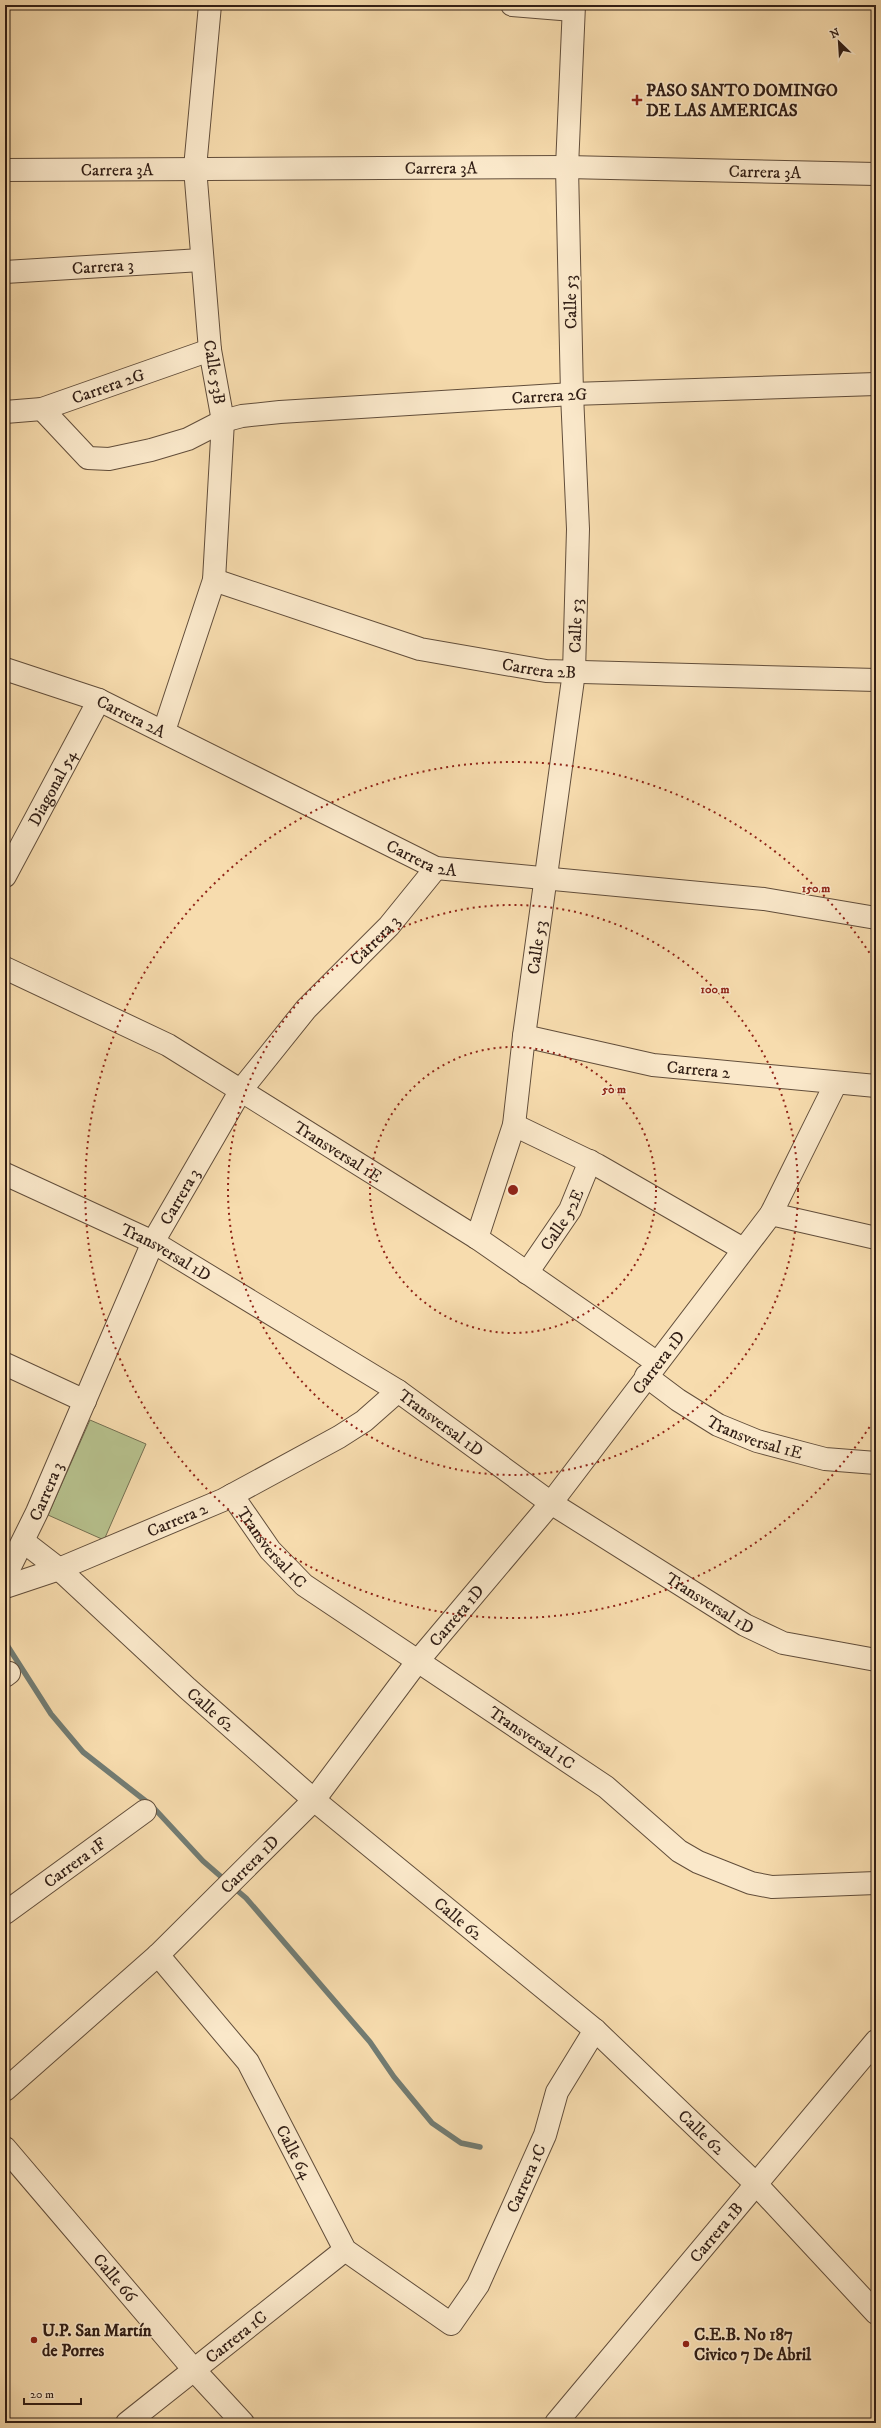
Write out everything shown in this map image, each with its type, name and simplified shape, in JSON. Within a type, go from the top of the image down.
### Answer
[{"type":"street","name":"Calle 53B","points":[[164,731],[214,580],[223,421],[210,350],[201,260],[195,168],[210,5]]},
{"type":"street","points":[[512,5],[573,7]]},
{"type":"street","name":"Calle 53","points":[[477,1238],[514,1124],[524,1036],[574,672],[578,529],[572,394],[567,167],[573,7]]},
{"type":"street","name":"Carrera 3A","points":[[5,170],[567,167],[876,174]]},
{"type":"street","name":"Carrera 3","points":[[5,272],[201,260]]},
{"type":"street","name":"Carrera 2G","points":[[5,412],[42,409],[210,350]]},
{"type":"street","name":"Carrera 2G","points":[[42,409],[88,458],[108,459],[151,450],[188,439],[223,421],[242,416],[280,412],[572,394],[876,384]]},
{"type":"street","name":"Carrera 2B","points":[[214,580],[420,649],[546,671],[876,680]]},
{"type":"street","name":"Carrera 2A","points":[[5,669],[99,700],[164,731],[436,868],[764,899],[876,918]]},
{"type":"street","name":"Diagonal 54","points":[[5,876],[99,700]]},
{"type":"street","name":"Carrera 3","points":[[5,1577],[26,1538],[153,1242],[241,1090],[306,1009],[389,926],[436,868]]},
{"type":"street","name":"Transversal 1E","points":[[5,968],[168,1046],[477,1238],[527,1273],[651,1369],[678,1400],[718,1425],[757,1441],[825,1459],[876,1463]]},
{"type":"street","name":"Carrera 2","points":[[524,1036],[653,1065],[876,1086]]},
{"type":"street","name":"Carrera 1D","points":[[5,2090],[158,1956],[229,1887],[314,1800],[417,1662],[551,1503],[651,1369],[771,1214],[836,1083]]},
{"type":"street","points":[[514,1124],[590,1162],[743,1249]]},
{"type":"street","name":"Calle 52E","points":[[527,1273],[570,1210],[590,1162]]},
{"type":"street","name":"Transversal 1D","points":[[5,1174],[153,1242],[398,1391],[551,1503],[745,1625],[783,1643],[876,1660]]},
{"type":"street","points":[[771,1214],[876,1238]]},
{"type":"street","points":[[5,1364],[85,1401]]},
{"type":"street","name":"Carrera 2","points":[[5,1588],[60,1570],[232,1495],[339,1437],[364,1421],[398,1391]]},
{"type":"street","name":"Transversal 1C","points":[[232,1495],[270,1550],[290,1573],[304,1585],[606,1787],[679,1851],[698,1862],[751,1883],[772,1886],[876,1883]]},
{"type":"street","name":"Calle 62","points":[[26,1538],[187,1688],[314,1800],[595,2030],[756,2184],[876,2312]]},
{"type":"street","name":"Carrera 1F","points":[[5,1914],[145,1811]]},
{"type":"street","name":"Calle 64","points":[[158,1956],[248,2062],[345,2250],[451,2324]]},
{"type":"street","name":"Carrera 1C","points":[[451,2324],[478,2285],[545,2135],[557,2092],[595,2030]]},
{"type":"street","name":"Carrera 1B","points":[[556,2423],[876,2041]]},
{"type":"street","name":"Calle 66","points":[[5,2148],[195,2371],[243,2423]]},
{"type":"street","name":"Carrera 1C","points":[[127,2423],[195,2371],[345,2250]]},
{"type":"green space","points":[[90,1420],[146,1444],[104,1540],[48,1515]]},
{"type":"waterway","points":[[5,1642],[51,1714],[83,1752],[152,1806],[203,1861],[226,1881]]},
{"type":"waterway","points":[[233,1887],[246,1898],[370,2042],[394,2077],[432,2123],[461,2143],[480,2147]]},
{"type":"place","name":"PASO SANTO DOMINGO DE LAS AMERICAS","points":[[637,100]]},
{"type":"place","name":"U.P. San Martín de Porres","points":[[34,2340]]},
{"type":"place","name":"C.E.B. No 187 Civico 7 De Abril","points":[[686,2344]]}]
